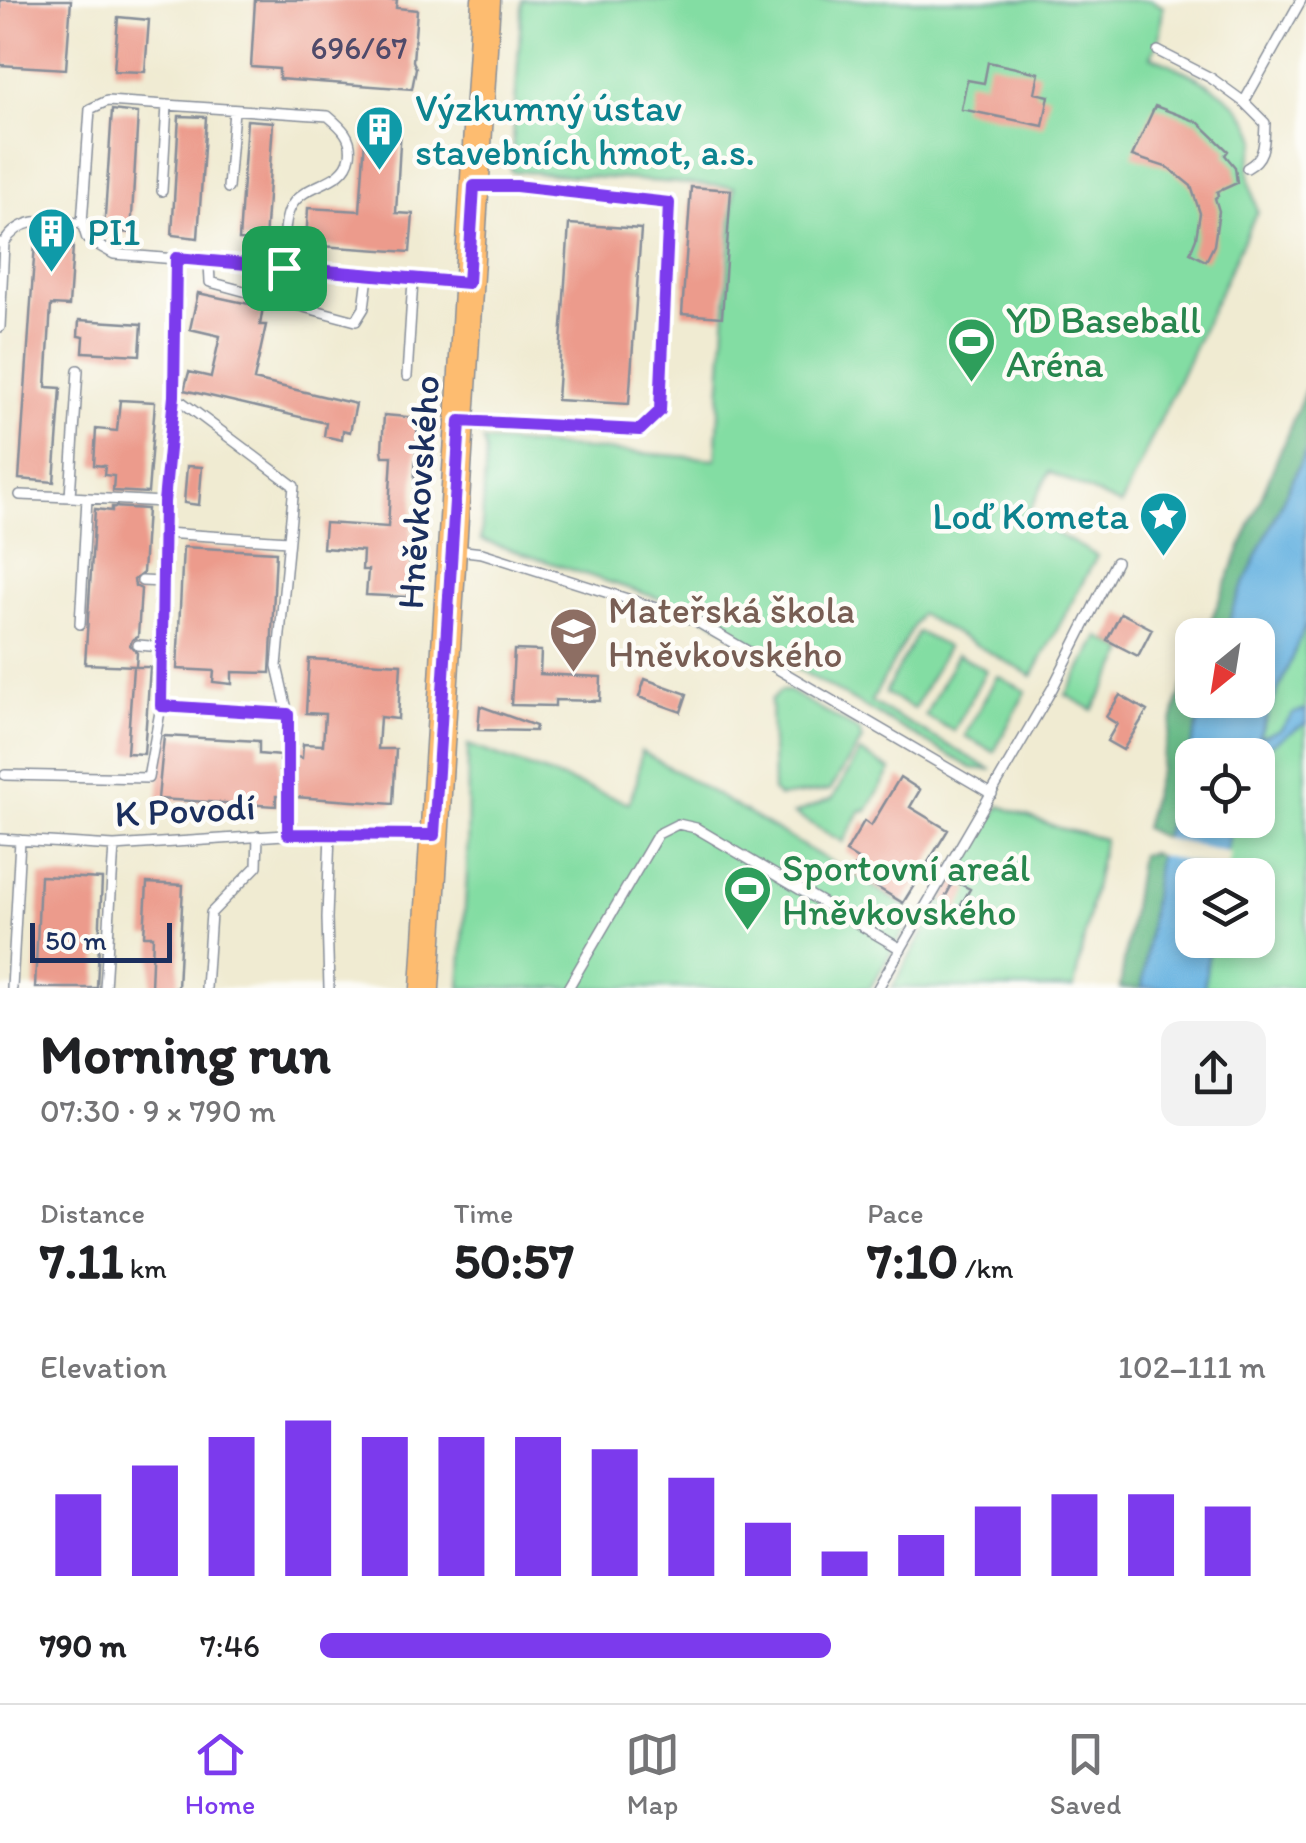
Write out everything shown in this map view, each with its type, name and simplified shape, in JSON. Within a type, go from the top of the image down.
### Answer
[{"type":"main road","name":"Hněvkovského","points":[[426,988],[486,0]]},
{"type":"lane","points":[[1244,102],[1300,0]]},
{"type":"lane","points":[[1158,50],[1210,78],[1265,123],[1263,152],[1258,162],[1247,168]]},
{"type":"lane","points":[[284,268],[288,210],[299,195],[343,173],[350,160],[351,142],[328,116],[107,101],[90,109],[82,223],[87,239],[114,254],[413,280],[468,283]]},
{"type":"lane","points":[[162,190],[167,105]]},
{"type":"lane","points":[[228,188],[234,110]]},
{"type":"lane","points":[[460,421],[640,430],[660,411],[669,203],[516,186],[474,186]]},
{"type":"lane","points":[[0,327],[2,243],[12,230],[28,222],[82,223]]},
{"type":"lane","points":[[5,775],[148,778],[161,706],[164,502],[174,396],[176,258]]},
{"type":"lane","points":[[209,262],[210,282],[356,321],[364,308],[368,276]]},
{"type":"lane","points":[[407,376],[413,280]]},
{"type":"lane","points":[[70,497],[78,370]]},
{"type":"lane","points":[[174,396],[294,486],[277,666],[288,714],[288,834]]},
{"type":"lane","points":[[20,494],[164,502]]},
{"type":"lane","points":[[80,624],[87,498]]},
{"type":"lane","points":[[164,533],[288,541]]},
{"type":"lane","points":[[452,550],[482,553],[694,620],[992,794]]},
{"type":"lane","points":[[878,988],[1052,689],[1116,562]]},
{"type":"lane","points":[[142,580],[163,582]]},
{"type":"lane","points":[[138,644],[162,647]]},
{"type":"lane","points":[[161,706],[288,714]]},
{"type":"lane","points":[[568,988],[658,834],[678,824],[696,828],[901,948]]},
{"type":"lane","points":[[329,988],[330,832]]},
{"type":"lane","name":"K Povodí","points":[[0,839],[114,846],[330,832],[434,835]]},
{"type":"lane","points":[[206,988],[211,913],[257,866],[258,836]]},
{"type":"lane","points":[[12,988],[20,840]]},
{"type":"lane","points":[[105,988],[114,846]]},
{"type":"green space","name":"YD Baseball Aréna","points":[[522,0],[1151,0],[1163,7],[1159,40],[1151,56],[1229,98],[1251,124],[1257,140],[1249,175],[1257,211],[1121,505],[1049,472],[1027,517],[1097,556],[1032,676],[920,614],[871,702],[992,770],[972,768],[694,610],[481,540],[486,453],[483,441],[716,459],[734,187],[511,171]]},
{"type":"green space","points":[[1306,388],[1306,450],[1230,618],[1212,618]]},
{"type":"green space","points":[[1306,624],[1306,988],[1204,988],[1208,958],[1275,958],[1275,858],[1225,858],[1229,838],[1275,838],[1275,738],[1258,738],[1267,718],[1275,718],[1275,698]]},
{"type":"green space","points":[[918,632],[947,647],[914,709],[885,693]]},
{"type":"green space","points":[[1099,637],[1126,651],[1093,710],[1066,695]]},
{"type":"green space","points":[[957,654],[986,670],[954,731],[925,716]]},
{"type":"green space","points":[[997,676],[1026,691],[994,752],[965,736]]},
{"type":"green space","points":[[780,691],[789,691],[859,731],[862,740],[830,790],[779,797],[773,791],[771,700]]},
{"type":"green space","points":[[1175,711],[1175,718],[1200,718],[1194,738],[1175,738],[1175,801],[1164,838],[1144,828]]},
{"type":"green space","points":[[468,745],[629,803],[641,751],[916,912],[870,988],[460,988],[467,873]]},
{"type":"green space","points":[[860,752],[891,770],[843,842],[794,814],[833,798]]},
{"type":"green space","points":[[1000,806],[1059,828],[1104,839],[1074,988],[892,988],[973,845]]},
{"type":"green space","points":[[1140,855],[1159,855],[1142,988],[1120,988]]},
{"type":"water","points":[[1306,450],[1306,624],[1275,698],[1275,618],[1230,618]]},
{"type":"water","points":[[1306,710],[1306,723],[1275,742],[1275,738],[1258,738],[1280,730],[1294,713]]},
{"type":"water","points":[[1200,718],[1266,718],[1258,738],[1194,738]]},
{"type":"water","points":[[1175,801],[1175,838],[1229,838],[1225,858],[1175,858],[1175,958],[1208,958],[1204,988],[1142,988],[1158,858]]},
{"type":"pier","points":[[1159,837],[1231,853],[1230,858],[1175,859],[1154,854]]},
{"type":"building","points":[[0,0],[71,0],[66,69],[0,65]]},
{"type":"building","points":[[255,0],[397,0],[396,8],[417,10],[412,89],[279,79],[279,69],[251,67]]},
{"type":"building","points":[[118,17],[149,20],[145,72],[114,71]]},
{"type":"building","points":[[988,62],[1039,73],[1035,93],[1049,96],[1043,126],[961,109],[967,80],[984,83]]},
{"type":"building","points":[[1155,106],[1198,122],[1228,151],[1225,155],[1235,167],[1237,183],[1217,192],[1215,198],[1219,211],[1214,245],[1206,261],[1190,253],[1200,213],[1191,186],[1169,168],[1132,156]]},
{"type":"building","points":[[112,110],[138,113],[131,233],[104,231]]},
{"type":"building","points":[[179,116],[206,117],[198,238],[172,235]]},
{"type":"building","points":[[247,120],[273,122],[265,241],[239,240]]},
{"type":"building","name":"Výzkumný ústav stavebních hmot, a.s.","points":[[366,123],[401,126],[396,213],[413,214],[410,252],[306,245],[308,208],[360,211]]},
{"type":"building","points":[[691,187],[731,190],[722,317],[682,314]]},
{"type":"building","points":[[569,224],[641,229],[629,404],[557,400]]},
{"type":"building","points":[[35,243],[73,246],[69,306],[51,305],[46,387],[61,388],[54,482],[19,479]]},
{"type":"building","points":[[198,293],[263,307],[260,325],[266,325],[254,380],[356,404],[350,432],[343,430],[342,440],[324,436],[326,423],[184,390],[189,372],[211,377],[220,336],[190,329]]},
{"type":"building","points":[[79,320],[142,324],[140,355],[83,352]]},
{"type":"building","points":[[120,400],[155,402],[148,493],[113,491],[114,476],[104,475],[105,466],[94,465],[96,429],[117,431]]},
{"type":"building","points":[[384,415],[418,418],[408,597],[366,595],[368,570],[362,570],[363,551],[323,548],[325,523],[388,527],[392,456],[383,456]]},
{"type":"building","points":[[187,466],[202,467],[199,505],[184,503]]},
{"type":"building","points":[[112,507],[147,509],[143,573],[134,580],[141,589],[138,637],[130,645],[137,653],[136,666],[85,664],[95,509],[112,511]]},
{"type":"building","points":[[183,547],[276,552],[270,673],[232,672],[232,684],[213,682],[214,671],[177,669]]},
{"type":"building","points":[[1121,613],[1152,629],[1138,656],[1107,640]]},
{"type":"building","points":[[514,650],[541,651],[540,674],[601,677],[600,701],[555,700],[555,706],[511,705]]},
{"type":"building","points":[[309,659],[401,664],[398,719],[380,717],[378,749],[396,749],[393,804],[296,797],[296,757],[302,758],[303,744],[323,745],[325,714],[306,713]]},
{"type":"building","points":[[133,667],[150,667],[144,754],[127,753]]},
{"type":"building","points":[[645,679],[687,694],[681,712],[639,697]]},
{"type":"building","points":[[1120,695],[1147,711],[1123,750],[1107,741],[1117,724],[1106,717]]},
{"type":"building","points":[[480,706],[536,726],[535,731],[478,730]]},
{"type":"building","points":[[164,736],[259,741],[259,754],[280,756],[280,796],[276,796],[276,806],[158,799]]},
{"type":"building","points":[[900,777],[920,790],[910,807],[948,830],[903,903],[852,872],[859,860],[846,852],[864,821],[871,826]]},
{"type":"building","points":[[40,876],[102,879],[97,988],[35,988]]},
{"type":"building","points":[[954,881],[970,889],[958,910],[943,901]]},
{"type":"building","points":[[147,883],[183,885],[178,988],[151,988],[153,936],[144,936]]},
{"type":"place","name":"Výzkumný ústav stavebních hmot, a.s.","points":[[380,172]]},
{"type":"place","name":"PI1","points":[[52,274]]},
{"type":"place","name":"YD Baseball Aréna","points":[[971,384]]},
{"type":"place","name":"Loď Kometa","points":[[1164,558]]},
{"type":"place","name":"Mateřská škola Hněvkovského","points":[[573,674]]},
{"type":"place","name":"Sportovní areál Hněvkovského","points":[[747,932]]},
{"type":"route","points":[[474,186],[516,186],[669,203],[660,411],[640,430],[460,421],[434,835],[288,834],[288,714],[161,706],[164,502],[174,396],[176,258],[284,268],[468,283],[474,186]]}]
